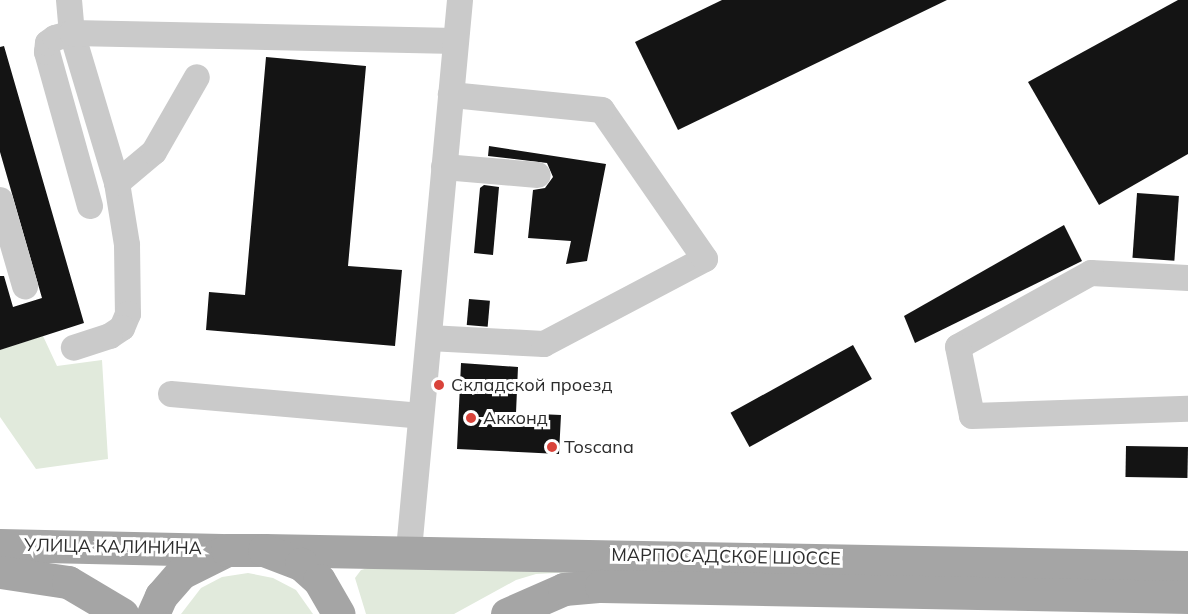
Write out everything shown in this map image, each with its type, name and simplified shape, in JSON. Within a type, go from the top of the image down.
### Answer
[{"type":"main road","name":"УЛИЦА КАЛИНИНА","points":[[0,545],[264,550]]},
{"type":"main road","points":[[153,614],[161,596],[181,573],[227,550]]},
{"type":"main road","name":"МАРПОСАДСКОЕ ШОССЕ","points":[[264,550],[409,550],[1188,567]]},
{"type":"main road","points":[[264,550],[289,558],[310,572],[327,591],[339,614]]},
{"type":"main road","name":"УЛИЦА КАЛИНИНА","points":[[0,572],[68,582],[122,614]]},
{"type":"main road","name":"МАРПОСАДСКОЕ ШОССЕ","points":[[507,614],[564,589],[601,586],[1188,597]]},
{"type":"street","points":[[409,550],[460,0]]},
{"type":"street","points":[[65,11],[456,41]]},
{"type":"street","points":[[65,11],[117,183],[127,245],[128,314],[122,328],[110,336],[74,348]]},
{"type":"street","points":[[65,11],[55,38],[48,44],[47,52],[90,206]]},
{"type":"street","points":[[117,183],[154,152],[197,77]]},
{"type":"street","points":[[429,338],[544,344],[705,259],[602,110],[451,95]]},
{"type":"street","points":[[444,167],[538,175]]},
{"type":"street","points":[[0,200],[25,286]]},
{"type":"street","points":[[1188,278],[1091,273],[958,347],[972,416],[1188,409]]},
{"type":"street","points":[[171,394],[421,416]]},
{"type":"shaded area","points":[[43,336],[57,366],[102,360],[108,459],[36,469],[0,417],[0,350]]},
{"type":"shaded area","points":[[382,564],[577,565],[573,572],[536,574],[516,580],[454,614],[366,614],[355,578],[361,570]]},
{"type":"shaded area","points":[[248,573],[273,578],[296,590],[313,614],[181,614],[201,588],[222,577]]},
{"type":"building","points":[[722,0],[947,0],[678,130],[635,42]]},
{"type":"building","points":[[1178,0],[1188,0],[1188,154],[1099,205],[1028,82]]},
{"type":"building","points":[[4,46],[84,323],[0,350],[0,276],[4,276],[13,307],[42,298],[0,152],[0,47]]},
{"type":"building","points":[[266,57],[366,66],[348,266],[402,270],[395,346],[206,330],[209,292],[245,295]]},
{"type":"building","points":[[489,146],[606,164],[587,261],[566,264],[571,241],[528,238],[533,190],[545,188],[553,177],[547,163],[488,156]]},
{"type":"building","points":[[484,185],[499,187],[493,255],[474,253],[480,188]]},
{"type":"building","points":[[1137,193],[1179,196],[1174,261],[1132,258]]},
{"type":"building","points":[[1064,225],[1082,261],[915,343],[904,316]]},
{"type":"building","points":[[469,299],[490,301],[488,327],[467,325]]},
{"type":"building","points":[[853,345],[872,379],[749,447],[731,413]]},
{"type":"building","points":[[461,363],[518,367],[516,413],[561,415],[559,454],[457,449]]},
{"type":"building","points":[[1126,446],[1188,447],[1187,478],[1125,477]]},
{"type":"place","name":"Складской проезд","points":[[439,385]]},
{"type":"place","name":"Акконд","points":[[471,418]]},
{"type":"place","name":"Toscana","points":[[552,447]]}]
